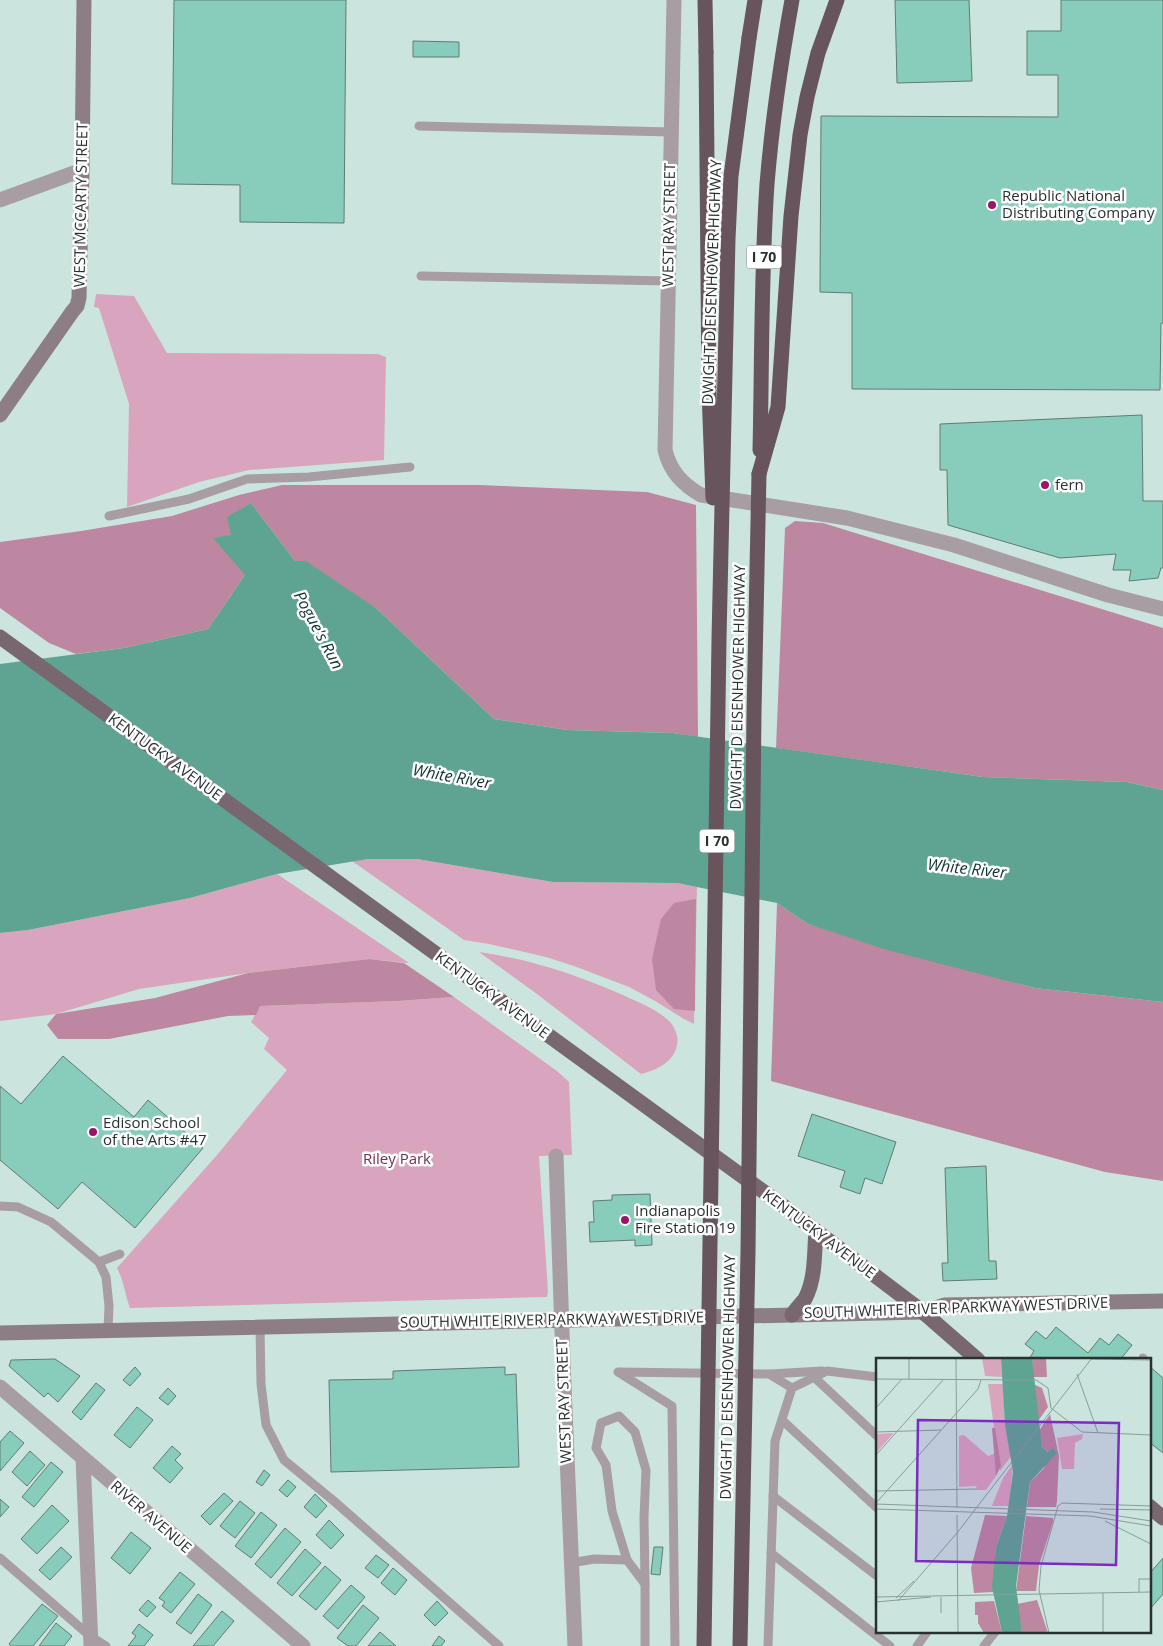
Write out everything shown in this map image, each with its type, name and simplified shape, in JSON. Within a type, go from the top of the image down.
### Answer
[{"type":"highway","points":[[705,0],[709,391],[719,639]]},
{"type":"highway","name":"DWIGHT D EISENHOWER HIGHWAY","points":[[704,1646],[719,639],[730,197],[738,113],[755,0]]},
{"type":"highway","name":"DWIGHT D EISENHOWER HIGHWAY","points":[[740,1646],[748,1252],[754,712],[763,261],[774,109],[792,0]]},
{"type":"highway","points":[[759,474],[778,407],[788,248],[797,156],[807,97],[822,40],[836,0]]},
{"type":"main road","name":"KENTUCKY AVENUE","points":[[0,637],[816,1231],[923,1312],[976,1358]]},
{"type":"main road","points":[[792,1315],[805,1298],[811,1284],[814,1273],[816,1231]]},
{"type":"main road","points":[[1150,1507],[1163,1518]]},
{"type":"street","name":"WEST MCCARTY STREET","points":[[0,415],[77,306],[79,298],[84,0]]},
{"type":"street","name":"WEST RAY STREET","points":[[674,0],[665,450],[676,476],[691,490],[701,495],[846,518],[954,545],[1108,595],[1163,609]]},
{"type":"street","points":[[0,200],[82,170]]},
{"type":"street","name":"WEST RAY STREET","points":[[556,1156],[575,1646]]},
{"type":"street","name":"SOUTH WHITE RIVER PARKWAY WEST DRIVE","points":[[0,1333],[923,1312],[945,1306],[1163,1301]]},
{"type":"street","name":"RIVER AVENUE","points":[[0,1387],[303,1646]]},
{"type":"street","points":[[83,1458],[91,1641]]},
{"type":"lane","points":[[419,126],[671,132]]},
{"type":"lane","points":[[421,276],[668,281]]},
{"type":"lane","points":[[109,516],[189,499],[247,479],[309,478],[410,467]]},
{"type":"lane","points":[[0,1206],[18,1207],[51,1222],[99,1262],[106,1277],[109,1306],[108,1330]]},
{"type":"lane","points":[[99,1262],[120,1254]]},
{"type":"lane","points":[[260,1327],[261,1384],[266,1425],[284,1460],[335,1502],[499,1646]]},
{"type":"lane","points":[[768,1646],[775,1441],[792,1388],[827,1371]]},
{"type":"lane","points":[[675,1646],[672,1406],[618,1372],[769,1374],[827,1371],[876,1377]]},
{"type":"lane","points":[[769,1374],[792,1388]]},
{"type":"lane","points":[[814,1377],[876,1435]]},
{"type":"lane","points":[[645,1584],[627,1560],[612,1511],[606,1465],[596,1448],[601,1423],[619,1416],[635,1432],[646,1470],[644,1517],[645,1584],[645,1646]]},
{"type":"lane","points":[[782,1420],[876,1507]]},
{"type":"lane","points":[[773,1496],[876,1575]]},
{"type":"lane","points":[[772,1553],[890,1646]]},
{"type":"lane","points":[[0,1558],[91,1641],[106,1646]]},
{"type":"lane","points":[[571,1563],[594,1559],[627,1560]]},
{"type":"lane","points":[[917,1646],[926,1634]]},
{"type":"lane","points":[[984,1646],[994,1634]]},
{"type":"green space","points":[[96,294],[134,296],[167,353],[378,354],[386,357],[384,460],[249,470],[199,482],[127,507],[129,404],[99,308],[94,307]]},
{"type":"green space","points":[[368,859],[417,859],[553,882],[677,883],[697,887],[694,1024],[629,987],[574,966],[546,957],[464,940],[352,861]]},
{"type":"green space","points":[[277,874],[409,963],[369,959],[248,973],[139,989],[56,1014],[0,1021],[0,933],[28,930],[190,898]]},
{"type":"green space","points":[[479,952],[553,969],[607,988],[648,1006],[673,1025],[677,1039],[675,1051],[669,1061],[641,1074]]},
{"type":"green space","name":"Riley Park","points":[[454,997],[557,1071],[569,1082],[572,1155],[539,1156],[547,1297],[130,1308],[117,1268],[217,1155],[287,1070],[264,1049],[269,1038],[251,1022],[260,1006]]},
{"type":"shaded area","points":[[282,485],[479,485],[647,492],[696,505],[698,737],[673,733],[568,730],[494,719],[377,609],[295,561],[251,503],[240,510],[245,575],[208,629],[124,648],[76,654],[49,643],[0,608],[0,542],[172,516],[239,495]]},
{"type":"shaded area","points":[[795,521],[823,523],[1163,628],[1163,790],[1127,782],[983,777],[776,748],[785,528]]},
{"type":"shaded area","points":[[696,899],[695,1011],[674,1009],[656,990],[652,959],[661,919],[674,903]]},
{"type":"shaded area","points":[[777,903],[808,924],[1035,988],[1163,1002],[1163,1181],[1105,1172],[771,1081]]},
{"type":"shaded area","points":[[369,959],[404,963],[454,997],[260,1006],[256,1015],[228,1016],[109,1039],[58,1039],[47,1025],[56,1014],[155,998],[248,973]]},
{"type":"water","points":[[251,503],[295,561],[306,561],[377,609],[494,719],[568,730],[673,733],[983,777],[1127,782],[1163,790],[1163,1002],[1035,988],[887,950],[808,924],[777,903],[677,883],[553,882],[417,859],[368,859],[277,874],[190,898],[28,930],[0,933],[0,664],[124,648],[208,629],[245,575],[213,538],[231,535],[227,517]]},
{"type":"building","points":[[174,0],[346,0],[344,223],[240,222],[240,185],[172,184]]},
{"type":"building","points":[[895,0],[969,0],[972,81],[897,83]]},
{"type":"building","name":"Republic National Distributing Company","points":[[1061,0],[1163,0],[1163,323],[1161,323],[1160,390],[852,389],[852,293],[820,292],[821,116],[1058,117],[1058,75],[1027,75],[1027,31],[1061,31]]},
{"type":"building","points":[[413,41],[459,42],[459,57],[413,57]]},
{"type":"building","name":"fern","points":[[1142,415],[1143,501],[1163,501],[1163,568],[1161,568],[1158,578],[1129,581],[1131,570],[1113,570],[1116,554],[1060,558],[948,525],[947,470],[940,470],[940,424]]},
{"type":"building","name":"Edison School of the Arts #47","points":[[63,1056],[134,1117],[148,1100],[203,1148],[135,1228],[82,1182],[58,1209],[0,1160],[0,1086],[21,1104]]},
{"type":"building","points":[[812,1114],[896,1142],[882,1184],[865,1178],[860,1194],[840,1187],[845,1171],[798,1156]]},
{"type":"building","points":[[986,1166],[989,1261],[996,1261],[997,1279],[943,1281],[942,1263],[948,1263],[945,1168]]},
{"type":"building","points":[[650,1194],[652,1245],[635,1246],[635,1240],[590,1242],[589,1222],[594,1222],[593,1201],[612,1200],[612,1195]]},
{"type":"building","points":[[1056,1327],[1088,1353],[1100,1338],[1109,1345],[1118,1334],[1132,1345],[1122,1358],[1030,1358],[1034,1351],[1025,1344],[1036,1331],[1046,1339]]},
{"type":"building","points":[[55,1359],[80,1376],[58,1402],[48,1393],[44,1397],[9,1366],[11,1360]]},
{"type":"building","points":[[135,1367],[141,1374],[130,1386],[123,1380]]},
{"type":"building","points":[[505,1367],[505,1375],[516,1374],[519,1467],[331,1472],[329,1380],[393,1379],[393,1371]]},
{"type":"building","points":[[1150,1367],[1163,1378],[1163,1453],[1150,1443]]},
{"type":"building","points":[[96,1383],[105,1390],[81,1420],[72,1412]]},
{"type":"building","points":[[168,1388],[176,1396],[168,1405],[159,1398]]},
{"type":"building","points":[[137,1407],[153,1420],[130,1448],[114,1435]]},
{"type":"building","points":[[10,1431],[24,1443],[0,1471],[0,1442]]},
{"type":"building","points":[[172,1446],[181,1454],[175,1460],[183,1468],[170,1483],[153,1468]]},
{"type":"building","points":[[30,1451],[45,1465],[27,1486],[12,1472]]},
{"type":"building","points":[[51,1462],[63,1472],[34,1507],[22,1497]]},
{"type":"building","points":[[264,1470],[270,1475],[262,1486],[256,1482]]},
{"type":"building","points":[[288,1480],[296,1487],[287,1497],[279,1490]]},
{"type":"building","points":[[224,1493],[233,1501],[210,1525],[201,1516]]},
{"type":"building","points":[[315,1494],[327,1506],[316,1518],[304,1507]]},
{"type":"building","points":[[0,1499],[9,1507],[0,1517]]},
{"type":"building","points":[[240,1501],[255,1513],[235,1538],[220,1526]]},
{"type":"building","points":[[52,1505],[69,1521],[37,1554],[21,1539]]},
{"type":"building","points":[[261,1512],[277,1525],[251,1558],[235,1546]]},
{"type":"building","points":[[329,1520],[344,1535],[331,1549],[316,1535]]},
{"type":"building","points":[[285,1528],[301,1542],[271,1578],[255,1564]]},
{"type":"building","points":[[131,1532],[151,1548],[130,1574],[111,1558]]},
{"type":"building","points":[[61,1547],[72,1557],[50,1580],[39,1570]]},
{"type":"building","points":[[654,1547],[663,1547],[660,1575],[651,1574]]},
{"type":"building","points":[[305,1549],[321,1563],[292,1596],[277,1583]]},
{"type":"building","points":[[376,1555],[389,1565],[378,1578],[365,1568]]},
{"type":"building","points":[[1163,1558],[1163,1594],[1150,1609],[1150,1573]]},
{"type":"building","points":[[325,1566],[341,1580],[316,1610],[299,1596]]},
{"type":"building","points":[[393,1568],[407,1580],[395,1595],[381,1583]]},
{"type":"building","points":[[180,1572],[195,1584],[171,1613],[162,1606],[165,1602],[159,1598]]},
{"type":"building","points":[[351,1585],[365,1597],[338,1629],[323,1616]]},
{"type":"building","points":[[198,1594],[212,1605],[191,1634],[176,1623]]},
{"type":"building","points":[[148,1600],[156,1607],[147,1617],[139,1610]]},
{"type":"building","points":[[437,1601],[448,1613],[435,1626],[424,1615]]},
{"type":"building","points":[[42,1604],[58,1616],[33,1646],[11,1646],[9,1644]]},
{"type":"building","points":[[363,1605],[379,1618],[356,1646],[348,1646],[337,1638]]},
{"type":"building","points":[[222,1611],[234,1621],[213,1646],[193,1646]]},
{"type":"building","points":[[56,1623],[72,1636],[64,1646],[39,1646]]},
{"type":"building","points":[[139,1624],[153,1635],[144,1646],[128,1646],[136,1636],[132,1633]]},
{"type":"building","points":[[380,1632],[396,1646],[368,1646]]},
{"type":"building","points":[[439,1636],[445,1641],[441,1646],[432,1646]]},
{"type":"place","name":"Republic National Distributing Company","points":[[992,205]]},
{"type":"place","name":"fern","points":[[1045,485]]},
{"type":"place","name":"Edison School of the Arts #47","points":[[93,1132]]},
{"type":"place","name":"Indianapolis Fire Station 19","points":[[625,1220]]},
{"type":"water label","name":"Pogue's Run","points":[[319,630]]},
{"type":"water label","name":"White River","points":[[452,776]]},
{"type":"water label","name":"White River","points":[[967,868]]}]
